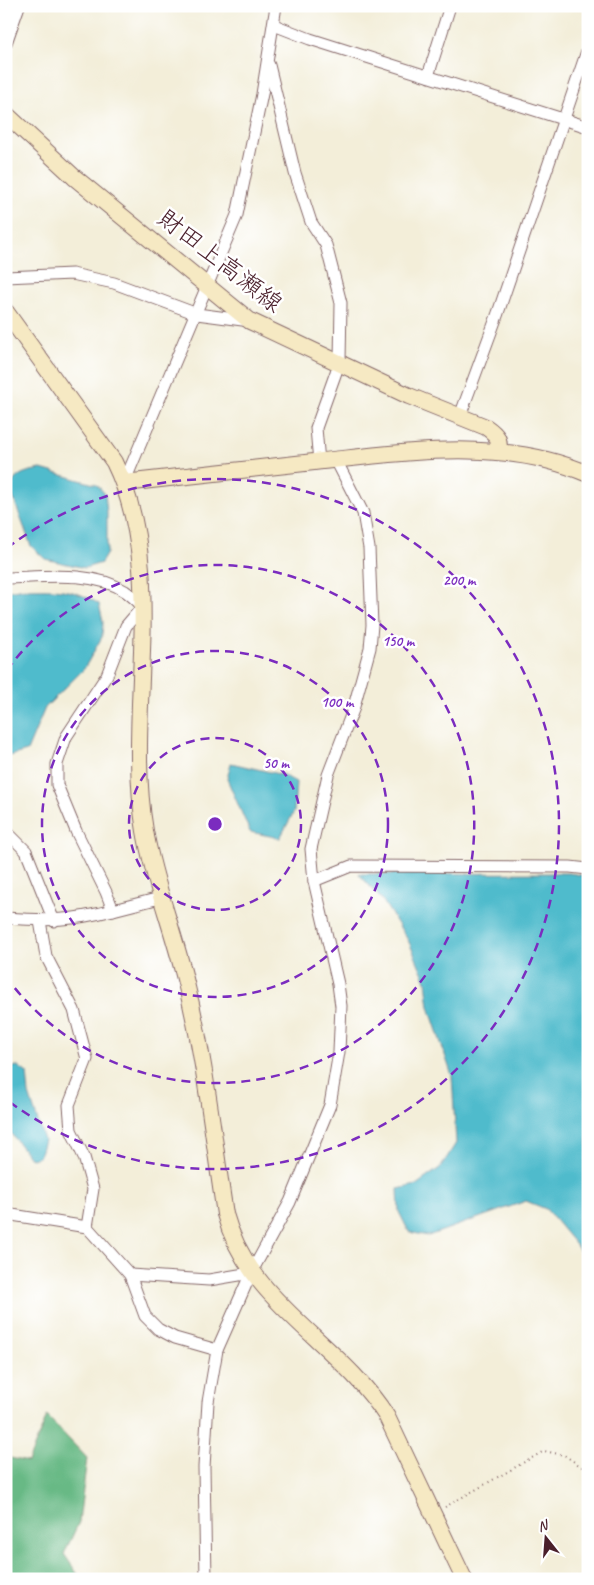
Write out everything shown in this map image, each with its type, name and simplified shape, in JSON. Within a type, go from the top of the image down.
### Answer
[{"type":"street","points":[[6,43],[20,6]]},
{"type":"street","points":[[124,483],[237,215],[268,58],[276,6]]},
{"type":"street","points":[[428,76],[450,6]]},
{"type":"street","points":[[274,25],[588,127]]},
{"type":"street","points":[[460,416],[588,48]]},
{"type":"street","points":[[268,58],[296,173],[311,222],[326,245],[341,304],[340,361],[316,428],[319,462]]},
{"type":"street","name":"財田上高瀬線","points":[[6,114],[74,177],[250,321],[340,361],[409,396],[460,416],[495,433],[500,443],[498,452]]},
{"type":"street","points":[[6,277],[72,274],[114,283],[196,314],[250,321]]},
{"type":"street","points":[[6,312],[114,462],[124,483],[135,534],[145,618],[140,660],[142,798],[145,830],[160,898],[186,981],[194,1019],[225,1214],[231,1238],[251,1273],[270,1294],[355,1374],[374,1396],[387,1417],[464,1579]]},
{"type":"street","points":[[124,483],[436,450],[476,449],[571,466],[588,474]]},
{"type":"street","points":[[206,1579],[204,1466],[208,1402],[218,1350],[251,1273],[290,1202],[330,1105],[339,1052],[341,1006],[338,984],[314,881],[311,849],[315,823],[328,775],[338,752],[355,701],[370,648],[372,625],[368,548],[363,513],[336,460]]},
{"type":"street","points":[[6,578],[71,577],[92,580],[124,591],[143,606]]},
{"type":"street","points":[[113,910],[56,785],[57,764],[66,737],[107,675],[126,626],[143,606]]},
{"type":"street","points":[[6,830],[26,850],[54,921]]},
{"type":"street","points":[[314,881],[351,866],[570,866],[588,868]]},
{"type":"street","points":[[6,918],[40,921],[76,920],[160,898]]},
{"type":"street","points":[[40,921],[46,956],[74,1010],[87,1059],[70,1105],[71,1130],[84,1157],[93,1188],[87,1227]]},
{"type":"street","points":[[6,1214],[87,1227],[130,1275],[146,1316],[158,1329],[175,1338],[218,1350]]},
{"type":"street","points":[[130,1275],[209,1280],[251,1273]]},
{"type":"path","points":[[434,1513],[544,1451],[564,1455],[588,1471]]},
{"type":"green space","points":[[47,1416],[87,1458],[79,1522],[64,1554],[81,1579],[6,1579],[6,1457],[28,1462]]},
{"type":"water","points":[[41,469],[97,485],[105,494],[107,553],[101,563],[85,568],[45,559],[31,546],[10,489],[18,476]]},
{"type":"water","points":[[19,589],[70,591],[89,598],[99,604],[103,622],[102,637],[84,669],[45,708],[27,751],[6,757],[6,591]]},
{"type":"water","points":[[231,763],[283,775],[296,782],[294,812],[280,838],[250,832],[227,779]]},
{"type":"water","points":[[569,873],[588,876],[588,1264],[576,1245],[546,1209],[526,1201],[428,1236],[409,1232],[399,1212],[398,1189],[416,1185],[441,1167],[456,1143],[452,1076],[429,1007],[426,981],[408,940],[383,901],[359,874]]},
{"type":"water","points":[[18,1066],[27,1073],[29,1094],[44,1140],[39,1157],[31,1159],[12,1135],[6,1123],[6,1068]]}]
